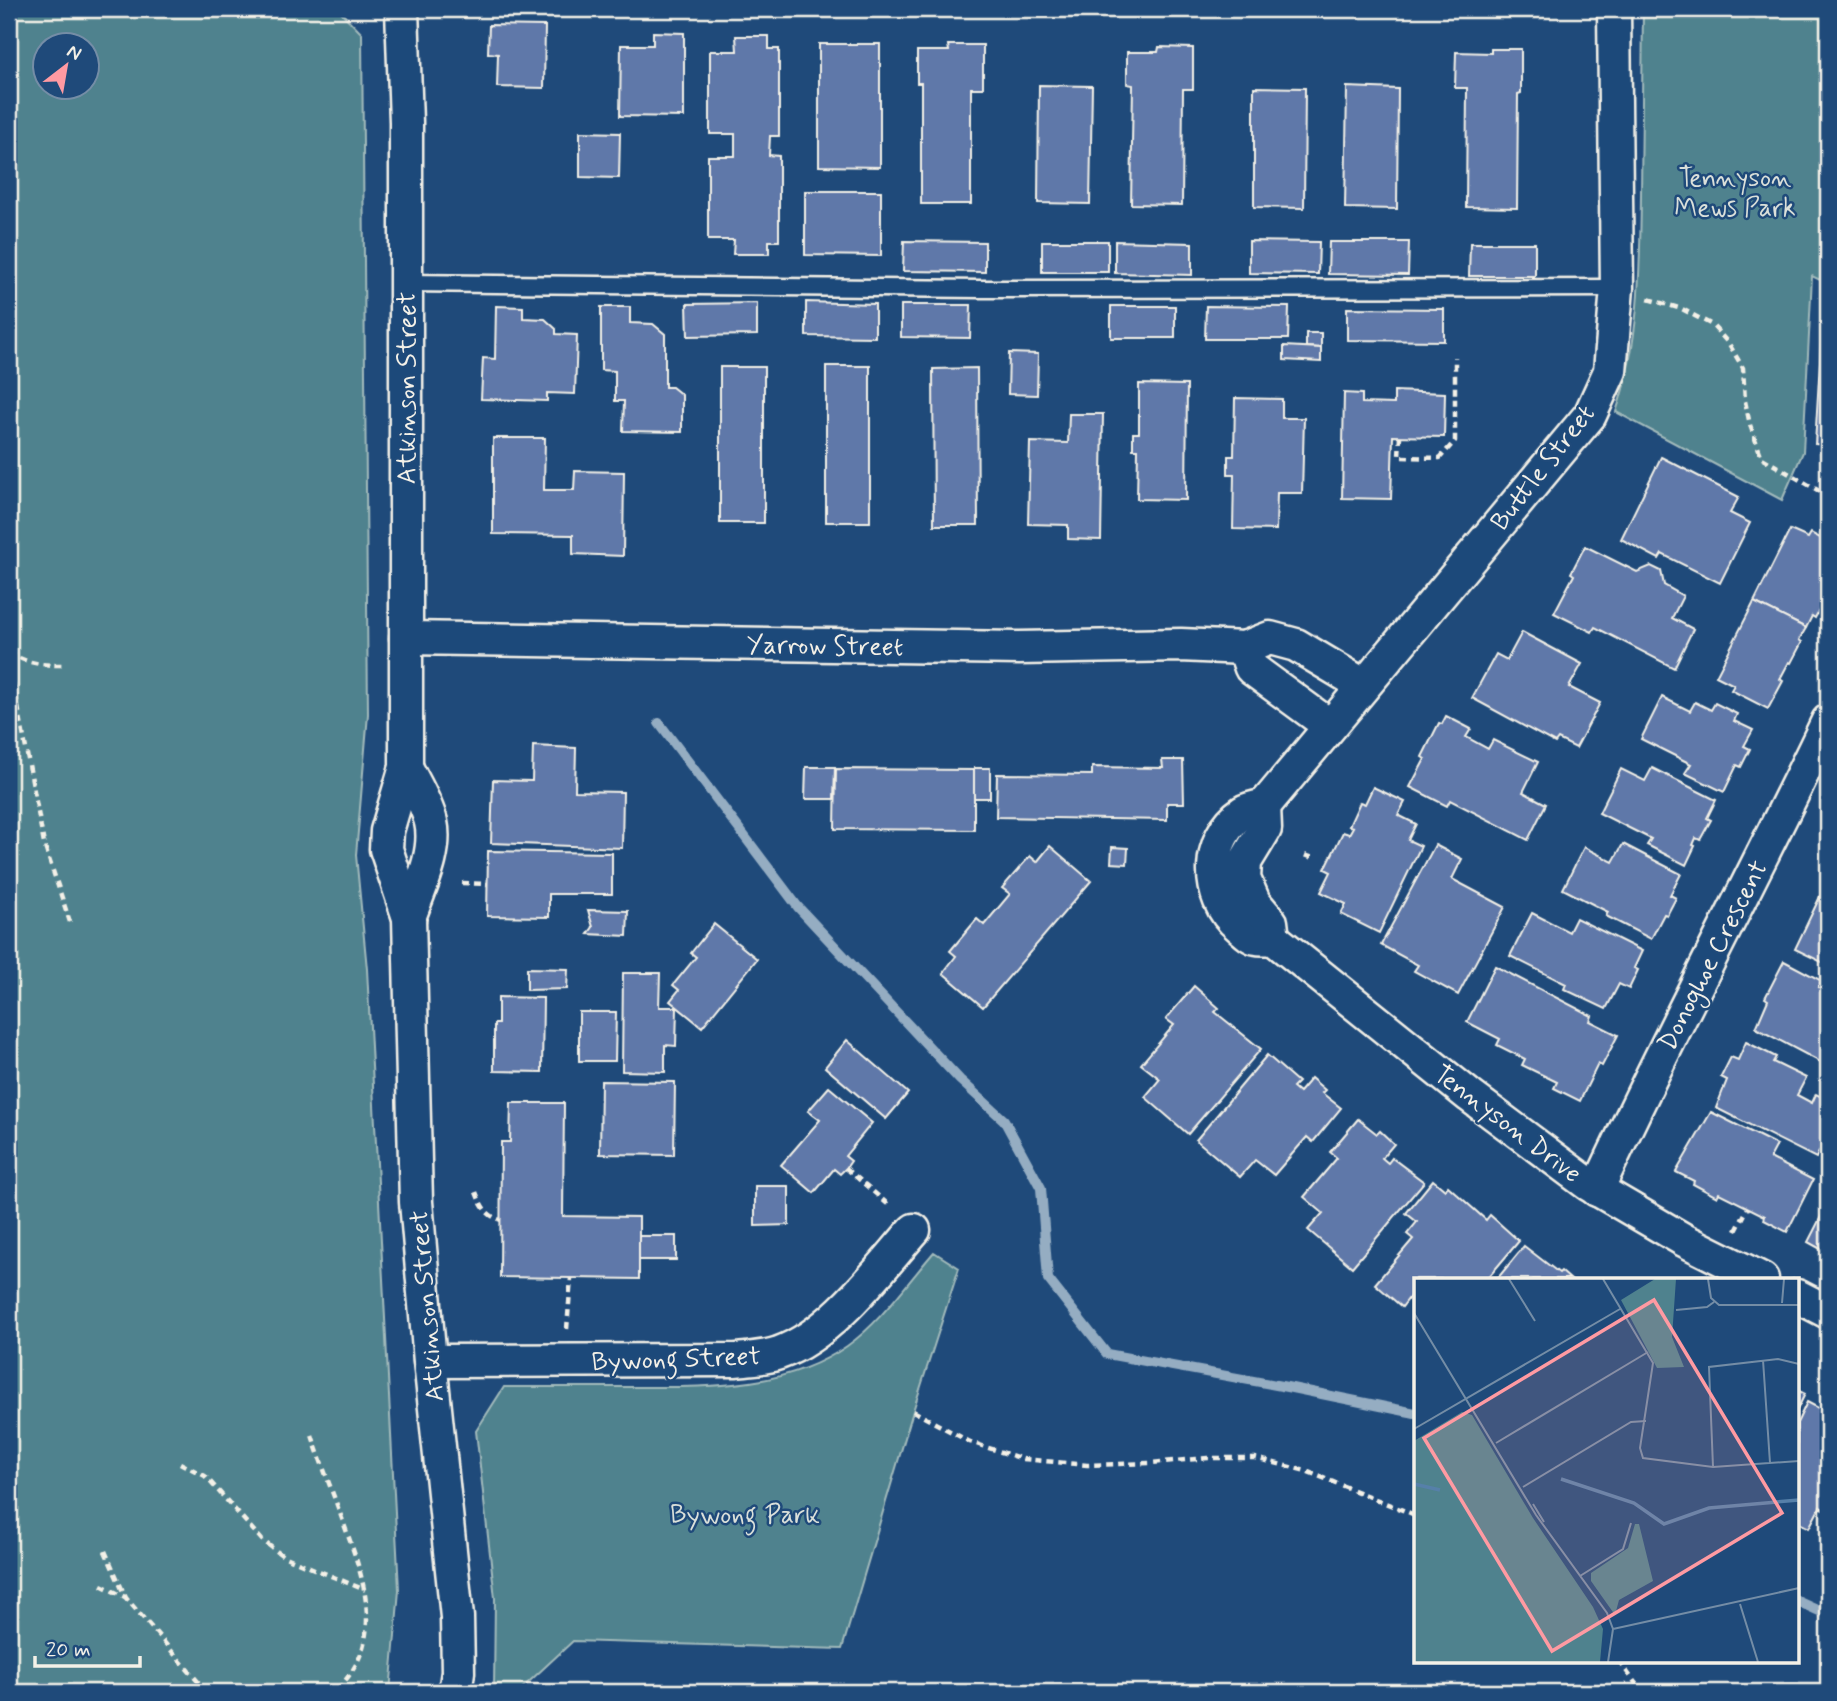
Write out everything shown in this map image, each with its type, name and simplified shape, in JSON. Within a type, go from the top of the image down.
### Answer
[{"type":"street","name":"Atkinson Street","points":[[402,9],[407,122],[406,766],[386,841],[388,858],[409,918],[416,1202],[457,1618],[458,1672],[455,1692]]},
{"type":"street","name":"Buttle Street","points":[[1264,806],[1590,415],[1610,371],[1617,288],[1615,9]]},
{"type":"street","name":"Yarrow Street","points":[[406,638],[1019,648],[1181,645],[1244,648],[1270,638],[1296,645],[1363,685]]},
{"type":"street","points":[[1244,648],[1251,668],[1330,726]]},
{"type":"street","name":"Donoghoe Crescent","points":[[1597,1190],[1661,1054],[1828,721]]},
{"type":"street","name":"Atkinson Street","points":[[406,766],[424,801],[431,824],[432,841],[430,856],[409,918]]},
{"type":"street","name":"Tennyson Drive","points":[[1264,806],[1265,829],[1245,862],[1244,880],[1254,902],[1271,922],[1273,938],[1470,1096],[1597,1190],[1693,1245],[1760,1278]]},
{"type":"street","name":"Bywong Street","points":[[430,1362],[736,1360],[779,1353],[821,1329],[860,1292],[914,1230]]},
{"type":"street","points":[[1798,1297],[1828,1312]]},
{"type":"lane","points":[[406,283],[980,289],[1617,288]]},
{"type":"path","points":[[1617,288],[1682,309],[1712,325],[1729,344],[1743,368],[1750,425],[1762,458],[1828,496]]},
{"type":"path","points":[[1400,436],[1399,457],[1440,458],[1455,441],[1455,357]]},
{"type":"path","points":[[9,652],[21,661],[41,665],[64,665]]},
{"type":"path","points":[[9,659],[44,844],[70,922]]},
{"type":"path","points":[[1305,855],[1313,858]]},
{"type":"path","points":[[462,883],[488,884]]},
{"type":"path","points":[[846,1168],[914,1230]]},
{"type":"path","points":[[476,1192],[482,1208],[493,1218],[501,1220]]},
{"type":"path","points":[[565,1361],[571,1278]]},
{"type":"path","points":[[913,1411],[970,1442],[1023,1459],[1087,1465],[1255,1458],[1306,1471],[1414,1514]]},
{"type":"path","points":[[312,1435],[366,1590],[364,1645],[357,1664],[346,1681],[334,1692]]},
{"type":"path","points":[[180,1463],[205,1476],[262,1540],[283,1556],[366,1590]]},
{"type":"path","points":[[105,1551],[126,1598],[207,1692]]},
{"type":"path","points":[[101,1585],[126,1598]]},
{"type":"path","points":[[1620,1662],[1642,1692]]},
{"type":"green space","points":[[9,9],[338,9],[362,34],[368,714],[356,855],[367,969],[399,1590],[390,1692],[9,1692]]},
{"type":"green space","name":"Tennyson Mews Park","points":[[1643,9],[1828,9],[1828,262],[1820,280],[1812,276],[1803,452],[1782,500],[1616,412],[1630,359],[1639,278]]},
{"type":"green space","name":"Bywong Park","points":[[934,1252],[959,1268],[842,1649],[573,1641],[518,1692],[494,1692],[495,1598],[476,1431],[504,1387],[716,1386],[798,1371],[823,1360],[859,1336],[882,1314]]},
{"type":"building","points":[[489,25],[545,26],[544,88],[497,87],[498,54],[488,53]]},
{"type":"building","points":[[653,32],[684,33],[684,117],[620,116],[621,45],[653,45]]},
{"type":"building","points":[[736,36],[769,36],[769,49],[779,49],[779,136],[770,136],[769,155],[779,156],[779,241],[769,241],[769,254],[733,254],[734,240],[708,240],[708,156],[735,156],[735,134],[710,134],[710,51],[737,51]]},
{"type":"building","points":[[819,44],[880,44],[880,167],[819,166]]},
{"type":"building","points":[[948,45],[983,45],[983,88],[971,88],[971,204],[921,204],[921,83],[917,83],[917,51],[949,51]]},
{"type":"building","points":[[1159,47],[1193,48],[1193,89],[1183,89],[1182,205],[1131,204],[1133,85],[1127,84],[1127,52],[1158,52]]},
{"type":"building","points":[[1491,49],[1521,49],[1517,208],[1466,207],[1467,88],[1455,88],[1456,52],[1491,53]]},
{"type":"building","points":[[1039,85],[1092,86],[1090,204],[1038,203]]},
{"type":"building","points":[[1254,87],[1305,88],[1304,208],[1254,207]]},
{"type":"building","points":[[1347,87],[1398,89],[1397,209],[1345,208]]},
{"type":"building","points":[[580,132],[620,133],[619,178],[580,177]]},
{"type":"building","points":[[805,191],[881,191],[881,256],[805,255]]},
{"type":"building","points":[[904,241],[985,242],[985,272],[903,271]]},
{"type":"building","points":[[1042,241],[1108,241],[1108,272],[1042,272]]},
{"type":"building","points":[[1115,241],[1192,243],[1192,275],[1115,273]]},
{"type":"building","points":[[1249,241],[1319,242],[1318,274],[1249,273]]},
{"type":"building","points":[[1329,242],[1409,242],[1408,275],[1328,274]]},
{"type":"building","points":[[1470,243],[1535,243],[1535,276],[1469,276]]},
{"type":"building","points":[[806,302],[875,304],[875,337],[806,336]]},
{"type":"building","points":[[757,303],[757,335],[688,336],[687,304]]},
{"type":"building","points":[[901,305],[971,305],[970,338],[901,337]]},
{"type":"building","points":[[496,306],[523,307],[523,318],[545,319],[556,329],[556,334],[577,335],[575,394],[547,393],[547,401],[481,399],[483,358],[495,359]]},
{"type":"building","points":[[1111,306],[1175,306],[1175,338],[1111,338]]},
{"type":"building","points":[[1206,306],[1289,307],[1288,339],[1205,339]]},
{"type":"building","points":[[601,307],[630,307],[630,323],[653,324],[665,334],[665,387],[672,387],[682,395],[682,432],[623,431],[624,401],[615,401],[615,371],[601,370]]},
{"type":"building","points":[[1347,308],[1444,309],[1444,341],[1347,340]]},
{"type":"building","points":[[1306,333],[1321,333],[1321,348],[1306,347]]},
{"type":"building","points":[[1821,345],[1828,345],[1828,445],[1815,444]]},
{"type":"building","points":[[1284,346],[1321,348],[1321,362],[1284,360]]},
{"type":"building","points":[[1009,353],[1038,354],[1037,395],[1008,394]]},
{"type":"building","points":[[826,366],[870,366],[870,522],[826,522]]},
{"type":"building","points":[[720,367],[764,367],[764,523],[720,523]]},
{"type":"building","points":[[977,368],[978,525],[934,525],[933,369]]},
{"type":"building","points":[[1139,384],[1187,385],[1186,500],[1137,499],[1138,449],[1133,449],[1133,433],[1139,433]]},
{"type":"building","points":[[1394,391],[1445,393],[1444,437],[1393,436],[1391,499],[1342,498],[1344,393],[1362,394],[1362,403],[1394,404]]},
{"type":"building","points":[[1235,398],[1282,399],[1282,418],[1304,418],[1302,493],[1277,493],[1276,530],[1233,529],[1234,474],[1228,474],[1228,456],[1234,456]]},
{"type":"building","points":[[1069,414],[1103,414],[1101,540],[1068,539],[1068,525],[1028,524],[1030,442],[1068,443]]},
{"type":"building","points":[[493,438],[545,438],[544,490],[574,490],[575,471],[624,472],[623,556],[573,554],[573,535],[493,534]]},
{"type":"building","points":[[1661,457],[1739,497],[1730,513],[1750,523],[1720,583],[1662,554],[1659,559],[1621,539]]},
{"type":"building","points":[[1790,530],[1808,538],[1811,533],[1828,542],[1828,583],[1821,597],[1825,599],[1806,628],[1754,602]]},
{"type":"building","points":[[1585,546],[1637,572],[1651,566],[1661,571],[1664,585],[1683,596],[1672,618],[1693,629],[1674,668],[1595,627],[1592,632],[1554,613],[1574,575],[1571,573]]},
{"type":"building","points":[[1754,602],[1806,628],[1799,640],[1802,642],[1780,679],[1783,681],[1768,709],[1731,690],[1734,685],[1716,676]]},
{"type":"building","points":[[1522,632],[1582,664],[1569,687],[1600,703],[1576,748],[1558,739],[1555,743],[1472,698],[1496,654],[1507,660]]},
{"type":"building","points":[[1662,697],[1690,711],[1695,702],[1711,710],[1715,703],[1737,714],[1734,721],[1753,730],[1744,746],[1750,749],[1741,767],[1737,765],[1724,792],[1685,773],[1691,764],[1641,739]]},
{"type":"building","points":[[1446,716],[1471,729],[1466,737],[1488,749],[1493,740],[1538,762],[1523,792],[1546,804],[1528,840],[1450,800],[1447,806],[1410,787],[1425,759],[1422,757],[1439,723],[1442,724]]},
{"type":"building","points":[[533,746],[576,748],[575,791],[623,792],[622,848],[491,843],[493,780],[532,781]]},
{"type":"building","points":[[1162,760],[1183,760],[1184,803],[1167,803],[1167,820],[996,817],[997,774],[1092,775],[1092,767],[1163,768]]},
{"type":"building","points":[[806,767],[835,767],[834,799],[805,799]]},
{"type":"building","points":[[974,768],[990,768],[990,798],[974,798]]},
{"type":"building","points":[[1652,768],[1716,800],[1707,818],[1711,820],[1700,840],[1696,838],[1686,865],[1647,845],[1651,839],[1599,813],[1621,769],[1645,781]]},
{"type":"building","points":[[836,769],[974,770],[974,830],[835,829]]},
{"type":"building","points":[[1373,787],[1405,802],[1398,815],[1416,824],[1408,840],[1421,846],[1379,933],[1341,914],[1346,904],[1321,892],[1331,872],[1325,869],[1343,832],[1349,834],[1353,827],[1349,826],[1360,802],[1365,804]]},
{"type":"building","points":[[1623,844],[1681,874],[1670,895],[1676,898],[1651,939],[1606,916],[1608,912],[1563,889],[1584,847],[1613,862]]},
{"type":"building","points":[[1435,845],[1462,859],[1452,879],[1505,907],[1458,995],[1414,971],[1418,965],[1381,945]]},
{"type":"building","points":[[1050,846],[1091,881],[983,1007],[943,973],[956,956],[950,951],[977,919],[984,925],[1010,894],[1002,888],[1030,856],[1037,862]]},
{"type":"building","points":[[1112,847],[1128,848],[1127,864],[1111,863]]},
{"type":"building","points":[[488,851],[612,853],[612,894],[549,894],[549,917],[487,916]]},
{"type":"building","points":[[1826,884],[1828,886],[1828,965],[1795,949]]},
{"type":"building","points":[[588,910],[628,911],[627,936],[588,934],[593,927]]},
{"type":"building","points":[[1532,913],[1569,932],[1576,918],[1642,951],[1634,968],[1638,970],[1629,989],[1619,984],[1606,1009],[1564,989],[1566,984],[1510,956]]},
{"type":"building","points":[[714,924],[757,959],[702,1027],[670,1001],[679,990],[673,985],[696,957],[691,953]]},
{"type":"building","points":[[1784,961],[1822,981],[1818,987],[1828,992],[1828,1066],[1756,1028],[1768,1000],[1765,998]]},
{"type":"building","points":[[1495,966],[1592,1016],[1590,1021],[1618,1035],[1602,1066],[1598,1064],[1580,1101],[1554,1088],[1557,1082],[1522,1065],[1525,1059],[1497,1045],[1500,1039],[1467,1022]]},
{"type":"building","points":[[527,968],[568,969],[567,989],[527,990]]},
{"type":"building","points":[[623,973],[660,973],[659,1007],[677,1007],[676,1046],[665,1045],[665,1072],[622,1071]]},
{"type":"building","points":[[1194,986],[1219,1008],[1215,1012],[1261,1049],[1188,1134],[1145,1097],[1160,1079],[1141,1064],[1174,1025],[1166,1019]]},
{"type":"building","points":[[498,997],[543,998],[542,1072],[494,1071],[494,1024],[498,1024]]},
{"type":"building","points":[[579,1012],[616,1012],[615,1061],[579,1061]]},
{"type":"building","points":[[847,1040],[908,1093],[886,1119],[825,1067]]},
{"type":"building","points":[[1746,1042],[1776,1057],[1773,1062],[1806,1078],[1797,1095],[1812,1103],[1816,1094],[1828,1100],[1828,1134],[1816,1158],[1716,1108],[1727,1080],[1721,1077],[1731,1057],[1738,1060]]},
{"type":"building","points":[[1267,1055],[1298,1082],[1293,1087],[1299,1092],[1311,1078],[1325,1090],[1322,1093],[1341,1108],[1313,1142],[1307,1137],[1274,1175],[1255,1160],[1240,1177],[1196,1140]]},
{"type":"building","points":[[601,1081],[675,1082],[674,1155],[600,1154]]},
{"type":"building","points":[[829,1087],[872,1123],[845,1156],[851,1161],[846,1168],[840,1174],[834,1169],[814,1193],[781,1165],[820,1120],[808,1111]]},
{"type":"building","points":[[511,1103],[564,1103],[563,1216],[639,1217],[639,1279],[500,1277],[501,1142],[510,1142]]},
{"type":"building","points":[[1711,1112],[1777,1145],[1770,1158],[1813,1180],[1787,1232],[1764,1220],[1765,1216],[1719,1193],[1717,1197],[1676,1172]]},
{"type":"building","points":[[1358,1119],[1377,1134],[1380,1131],[1394,1144],[1382,1158],[1388,1163],[1392,1158],[1424,1182],[1352,1267],[1308,1230],[1323,1213],[1304,1197],[1337,1158],[1330,1152]]},
{"type":"building","points":[[1433,1180],[1445,1190],[1448,1186],[1486,1220],[1490,1215],[1519,1241],[1488,1278],[1414,1278],[1414,1291],[1402,1307],[1375,1284],[1413,1239],[1407,1234],[1417,1222],[1406,1213]]},
{"type":"building","points":[[755,1186],[789,1186],[789,1225],[755,1226]]},
{"type":"building","points":[[1828,1203],[1828,1253],[1808,1242]]},
{"type":"building","points":[[639,1236],[676,1236],[676,1260],[639,1260]]},
{"type":"building","points":[[1524,1246],[1569,1278],[1498,1278]]},
{"type":"building","points":[[1798,1390],[1805,1394],[1798,1408]]},
{"type":"building","points":[[1807,1402],[1828,1413],[1828,1511],[1820,1507],[1809,1528],[1798,1522],[1798,1421]]},
{"type":"waterway","points":[[659,723],[798,907],[960,1080],[1004,1120],[1041,1188],[1048,1279],[1107,1354],[1414,1413]]},
{"type":"waterway","points":[[1798,1601],[1828,1615]]}]
